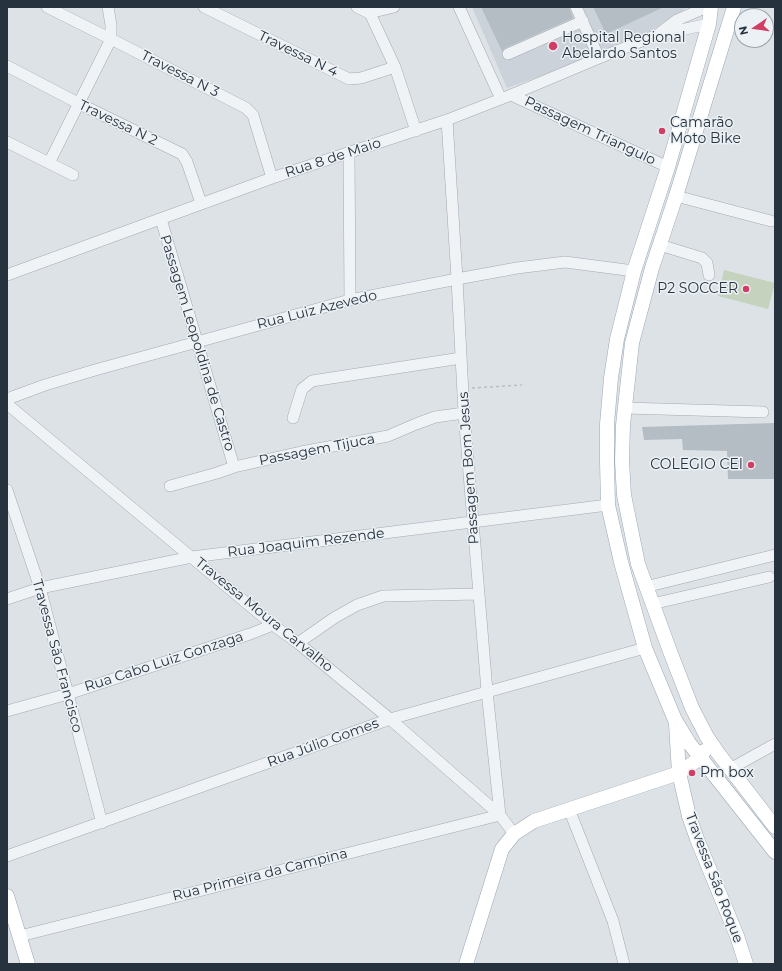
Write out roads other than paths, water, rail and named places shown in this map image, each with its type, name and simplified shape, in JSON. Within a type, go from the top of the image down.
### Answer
[{"type":"main road","points":[[711,7],[709,24],[668,168],[634,271],[617,339],[611,378],[607,424],[608,505],[617,546],[645,648],[675,720],[700,758],[775,852]]},
{"type":"main road","name":"Rua 8 de Maio","points":[[709,24],[733,10],[747,7]]},
{"type":"main road","points":[[733,10],[660,245],[632,343],[625,408],[622,461],[624,495],[638,564],[692,708],[707,737],[775,827]]},
{"type":"main road","points":[[617,339],[632,343]]},
{"type":"main road","points":[[617,546],[633,542]]},
{"type":"main road","points":[[645,648],[666,642]]},
{"type":"main road","name":"Travessa São Roque","points":[[675,720],[679,773],[697,839],[728,913],[746,964]]},
{"type":"main road","points":[[466,964],[502,849],[514,834],[534,821],[679,773],[700,758],[705,750],[707,737]]},
{"type":"main road","points":[[7,896],[28,964]]},
{"type":"street","name":"Travessa N 3","points":[[47,7],[111,38],[246,108],[253,115],[272,178]]},
{"type":"street","points":[[49,163],[111,38],[111,25],[108,7]]},
{"type":"street","name":"Travessa N 4","points":[[204,7],[350,79],[361,78],[395,67]]},
{"type":"street","points":[[357,7],[368,10],[389,8]]},
{"type":"street","points":[[459,7],[506,97]]},
{"type":"street","points":[[576,7],[599,58]]},
{"type":"street","name":"Rua 8 de Maio","points":[[657,35],[678,20],[707,7]]},
{"type":"street","points":[[368,10],[395,67],[416,131]]},
{"type":"street","points":[[508,54],[582,21]]},
{"type":"street","name":"Rua 8 de Maio","points":[[7,275],[201,203],[447,120],[657,35],[709,24]]},
{"type":"street","name":"Travessa N 2","points":[[7,66],[182,154],[187,162],[201,203]]},
{"type":"street","name":"Passagem Triangulo","points":[[506,97],[668,168]]},
{"type":"street","name":"Passagem Bom Jesus","points":[[447,120],[462,389],[486,691],[500,815]]},
{"type":"street","points":[[7,142],[73,175]]},
{"type":"street","points":[[349,152],[350,300]]},
{"type":"street","points":[[676,196],[771,221]]},
{"type":"street","name":"Passagem Leopoldina de Castro","points":[[161,219],[234,467]]},
{"type":"street","points":[[660,245],[702,258],[707,263],[709,275]]},
{"type":"street","name":"Rua Luiz Azevedo","points":[[7,399],[45,385],[350,300],[517,268],[565,262],[634,271]]},
{"type":"street","points":[[293,418],[302,389],[312,381],[461,358]]},
{"type":"street","name":"Travessa Moura Carvalho","points":[[7,404],[390,719],[500,815],[514,834]]},
{"type":"street","points":[[625,408],[763,412]]},
{"type":"street","name":"Passagem Tijuca","points":[[170,486],[234,467],[301,452],[388,436],[435,417],[464,413]]},
{"type":"street","name":"Travessa São Francisco","points":[[7,490],[40,588],[102,823]]},
{"type":"street","name":"Rua Joaquim Rezende","points":[[7,599],[40,588],[192,557],[608,505]]},
{"type":"street","points":[[646,587],[775,555]]},
{"type":"street","points":[[652,604],[769,577]]},
{"type":"street","points":[[298,643],[351,608],[383,596],[479,594]]},
{"type":"street","name":"Rua Cabo Luiz Gonzaga","points":[[7,711],[68,694],[274,625]]},
{"type":"street","name":"Rua Júlio Gomes","points":[[7,856],[390,719],[486,691],[645,648]]},
{"type":"street","points":[[730,769],[775,744]]},
{"type":"street","points":[[568,809],[613,921],[624,964]]},
{"type":"street","name":"Rua Primeira da Campina","points":[[20,936],[500,815]]},
{"type":"place","name":"Hospital Regional Abelardo Santos","points":[[553,46]]},
{"type":"place","name":"Camarão Moto Bike","points":[[662,131]]},
{"type":"place","name":"P2 SOCCER","points":[[746,289]]},
{"type":"place","name":"COLEGIO CEI","points":[[751,465]]},
{"type":"place","name":"Pm box","points":[[692,773]]}]
